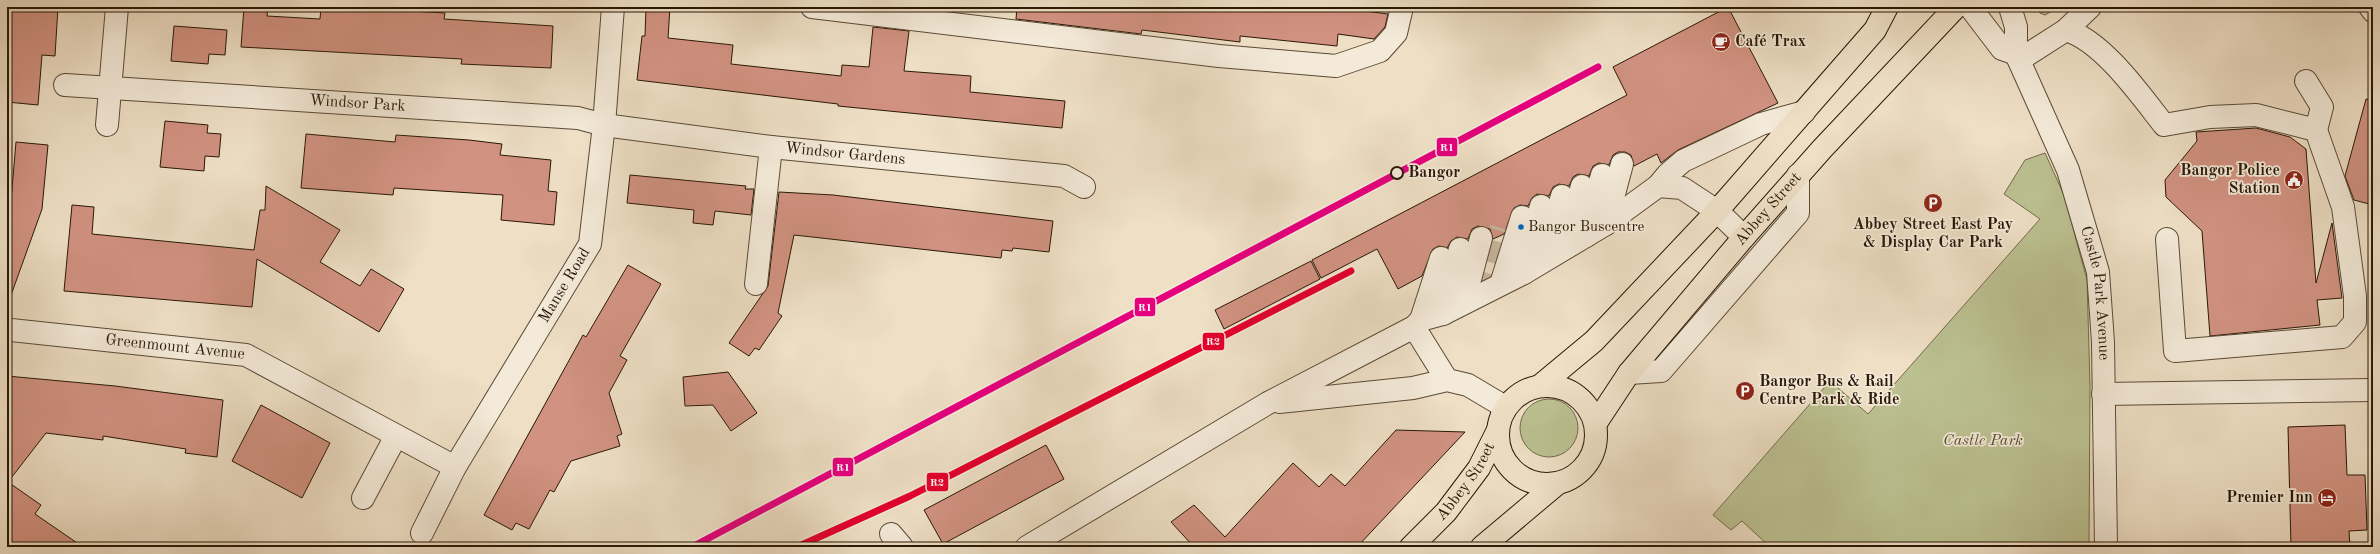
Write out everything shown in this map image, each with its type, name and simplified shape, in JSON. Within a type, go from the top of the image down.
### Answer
[{"type":"main road","points":[[1541,385],[1594,341],[1717,211],[1875,30],[1887,7]]},
{"type":"main road","name":"Abbey Street","points":[[1596,423],[1629,373],[1744,237],[1798,176],[1956,7]]},
{"type":"main road","points":[[1541,385],[1556,386],[1569,390],[1581,398],[1590,410],[1596,423],[1597,440],[1592,456],[1583,469],[1571,478],[1558,483],[1542,484],[1527,480],[1514,472],[1504,460],[1498,445],[1498,430],[1505,408],[1515,397],[1527,389],[1541,385]]},
{"type":"main road","name":"Abbey Street","points":[[1411,547],[1446,512],[1479,468],[1498,430]]},
{"type":"main road","points":[[1482,547],[1558,483]]},
{"type":"street","points":[[107,125],[117,7]]},
{"type":"street","name":"Manse Road","points":[[422,533],[455,467],[590,244],[604,125],[613,7]]},
{"type":"street","points":[[812,7],[1219,56],[1336,66],[1380,51],[1396,33],[1402,7]]},
{"type":"street","points":[[1970,7],[2002,50],[2018,57],[2066,30],[2090,7]]},
{"type":"street","name":"Castle Park Avenue","points":[[2010,7],[2016,28],[2018,57],[2068,170],[2098,272],[2103,394],[2106,547]]},
{"type":"street","points":[[2370,7],[2373,10]]},
{"type":"street","points":[[2066,30],[2080,34],[2126,76],[2164,125],[2210,117],[2256,115],[2316,130]]},
{"type":"street","points":[[2168,239],[2175,351],[2342,337],[2355,322],[2354,289],[2344,207],[2316,130],[2322,107],[2306,81]]},
{"type":"street","name":"Windsor Park","points":[[65,85],[578,118],[604,125]]},
{"type":"street","points":[[1027,547],[1268,403],[1418,323],[1443,314],[1464,302],[1524,273],[1606,224],[1658,186],[1668,174],[1694,155],[1761,124],[1804,112]]},
{"type":"street","name":"Windsor Gardens","points":[[604,125],[771,147],[1064,176],[1084,187]]},
{"type":"street","points":[[756,284],[771,147]]},
{"type":"street","points":[[1606,224],[1622,164]]},
{"type":"street","points":[[1586,236],[1602,175]]},
{"type":"street","points":[[1629,373],[1661,370],[1798,213],[1798,176]]},
{"type":"street","points":[[1565,248],[1582,186]]},
{"type":"street","points":[[1658,186],[1682,188],[1717,211],[1744,237]]},
{"type":"street","points":[[1543,261],[1562,196]]},
{"type":"street","points":[[1524,273],[1542,206]]},
{"type":"street","points":[[1501,284],[1522,217]]},
{"type":"street","points":[[1464,302],[1481,238]]},
{"type":"street","points":[[1418,323],[1450,254],[1443,314]]},
{"type":"street","points":[[1418,323],[1447,380]]},
{"type":"street","name":"Greenmount Avenue","points":[[11,330],[246,355],[455,467]]},
{"type":"street","points":[[1268,403],[1413,388],[1447,380],[1468,386],[1505,408]]},
{"type":"street","points":[[2103,394],[2373,390]]},
{"type":"street","points":[[363,498],[396,436]]},
{"type":"green space","points":[[2035,7],[2059,7],[2045,15],[2040,13]]},
{"type":"green space","name":"Castle Park","points":[[2045,153],[2064,195],[2087,280],[2090,385],[2089,547],[1770,547],[1742,521],[1731,530],[1713,515],[1830,381],[1868,414],[2040,219],[2004,194],[2025,160]]},
{"type":"green space","points":[[1549,399],[1560,401],[1573,412],[1576,417],[1578,428],[1576,439],[1565,452],[1560,455],[1549,457],[1538,455],[1525,444],[1522,439],[1520,428],[1522,417],[1533,404],[1538,401]]},
{"type":"building","points":[[9,7],[58,7],[55,56],[42,55],[38,105],[7,102]]},
{"type":"building","points":[[244,7],[268,7],[267,16],[320,19],[321,7],[345,7],[445,13],[444,19],[553,26],[551,68],[461,64],[462,59],[241,47]]},
{"type":"building","points":[[646,7],[670,7],[668,38],[733,45],[731,64],[841,76],[842,65],[869,67],[873,27],[909,31],[904,71],[971,76],[970,92],[1065,101],[1062,128],[838,106],[838,104],[637,80],[642,36],[645,36]]},
{"type":"building","points":[[1017,7],[1336,7],[1388,14],[1385,27],[1374,39],[1338,34],[1337,46],[1240,36],[1240,42],[1142,30],[1141,34],[1016,19]]},
{"type":"building","points":[[1728,7],[1778,103],[1678,150],[1661,163],[1657,154],[1634,166],[1631,155],[1625,152],[1618,152],[1613,155],[1609,165],[1599,163],[1593,166],[1589,176],[1578,174],[1573,177],[1569,186],[1559,184],[1553,187],[1549,196],[1537,194],[1532,198],[1528,206],[1520,205],[1514,208],[1504,234],[1493,239],[1490,229],[1478,226],[1472,229],[1468,239],[1457,237],[1451,241],[1447,248],[1439,246],[1433,249],[1422,276],[1398,289],[1377,249],[1321,278],[1312,260],[1627,95],[1613,67]]},
{"type":"building","points":[[174,26],[227,30],[225,55],[209,54],[208,64],[171,61]]},
{"type":"building","points":[[2366,99],[2373,100],[2373,205],[2354,200],[2345,176]]},
{"type":"building","points":[[165,121],[208,125],[207,133],[221,134],[219,157],[205,156],[204,171],[160,167]]},
{"type":"building","points":[[2256,128],[2290,137],[2306,149],[2316,283],[2332,223],[2342,298],[2317,300],[2320,325],[2210,336],[2202,231],[2166,197],[2165,180],[2197,141],[2196,132]]},
{"type":"building","points":[[306,134],[395,142],[396,135],[469,140],[502,144],[500,155],[551,160],[548,191],[557,192],[554,225],[501,220],[503,195],[394,188],[393,195],[301,188]]},
{"type":"building","points":[[16,142],[48,145],[42,209],[10,298],[7,297],[7,211],[10,212]]},
{"type":"building","points":[[630,175],[746,186],[745,189],[754,189],[751,215],[715,211],[713,225],[693,223],[694,210],[627,203]]},
{"type":"building","points":[[266,186],[340,230],[320,262],[360,286],[371,269],[404,289],[379,332],[257,259],[252,307],[64,291],[72,205],[94,207],[92,234],[254,250],[260,210],[265,210]]},
{"type":"building","points":[[779,192],[833,195],[1053,221],[1049,252],[1013,248],[1012,251],[1002,250],[1001,258],[794,235],[778,313],[782,316],[759,350],[755,348],[749,356],[729,343],[768,286]]},
{"type":"building","points":[[1311,261],[1320,279],[1224,329],[1215,310]]},
{"type":"building","points":[[628,265],[661,284],[620,356],[627,360],[609,393],[622,434],[617,436],[620,446],[571,461],[554,492],[550,490],[529,529],[516,523],[512,530],[484,515],[583,335],[586,337]]},
{"type":"building","points":[[728,372],[757,413],[731,431],[713,405],[685,406],[683,377]]},
{"type":"building","points":[[7,376],[115,386],[223,400],[217,457],[185,453],[186,449],[103,436],[103,440],[46,433],[8,482],[41,505],[35,514],[83,547],[7,547]]},
{"type":"building","points":[[261,405],[330,443],[302,498],[232,461]]},
{"type":"building","name":"Premier Inn","points":[[2345,425],[2347,475],[2365,475],[2367,530],[2349,531],[2350,547],[2291,547],[2288,427]]},
{"type":"building","points":[[1396,430],[1465,432],[1357,547],[1194,547],[1171,522],[1194,505],[1225,537],[1293,463],[1319,487],[1331,474],[1345,486]]},
{"type":"building","points":[[1046,445],[1064,479],[943,544],[924,510]]},
{"type":"tunnel","points":[[1481,294],[1501,228]]},
{"type":"transit line","name":"R1","points":[[692,547],[1598,67]]},
{"type":"transit line","name":"R2","points":[[797,547],[910,496],[1351,271]]},
{"type":"place","name":"Café Trax","points":[[1721,42]]},
{"type":"place","name":"Bangor","points":[[1397,173]]},
{"type":"place","name":"Bangor Police Station","points":[[2294,180]]},
{"type":"place","name":"Abbey Street East Pay & Display Car Park","points":[[1933,203]]},
{"type":"place","name":"Bangor Buscentre","points":[[1521,227]]},
{"type":"place","name":"Bangor Bus & Rail Centre Park & Ride","points":[[1745,391]]},
{"type":"place","name":"Premier Inn","points":[[2327,498]]}]
